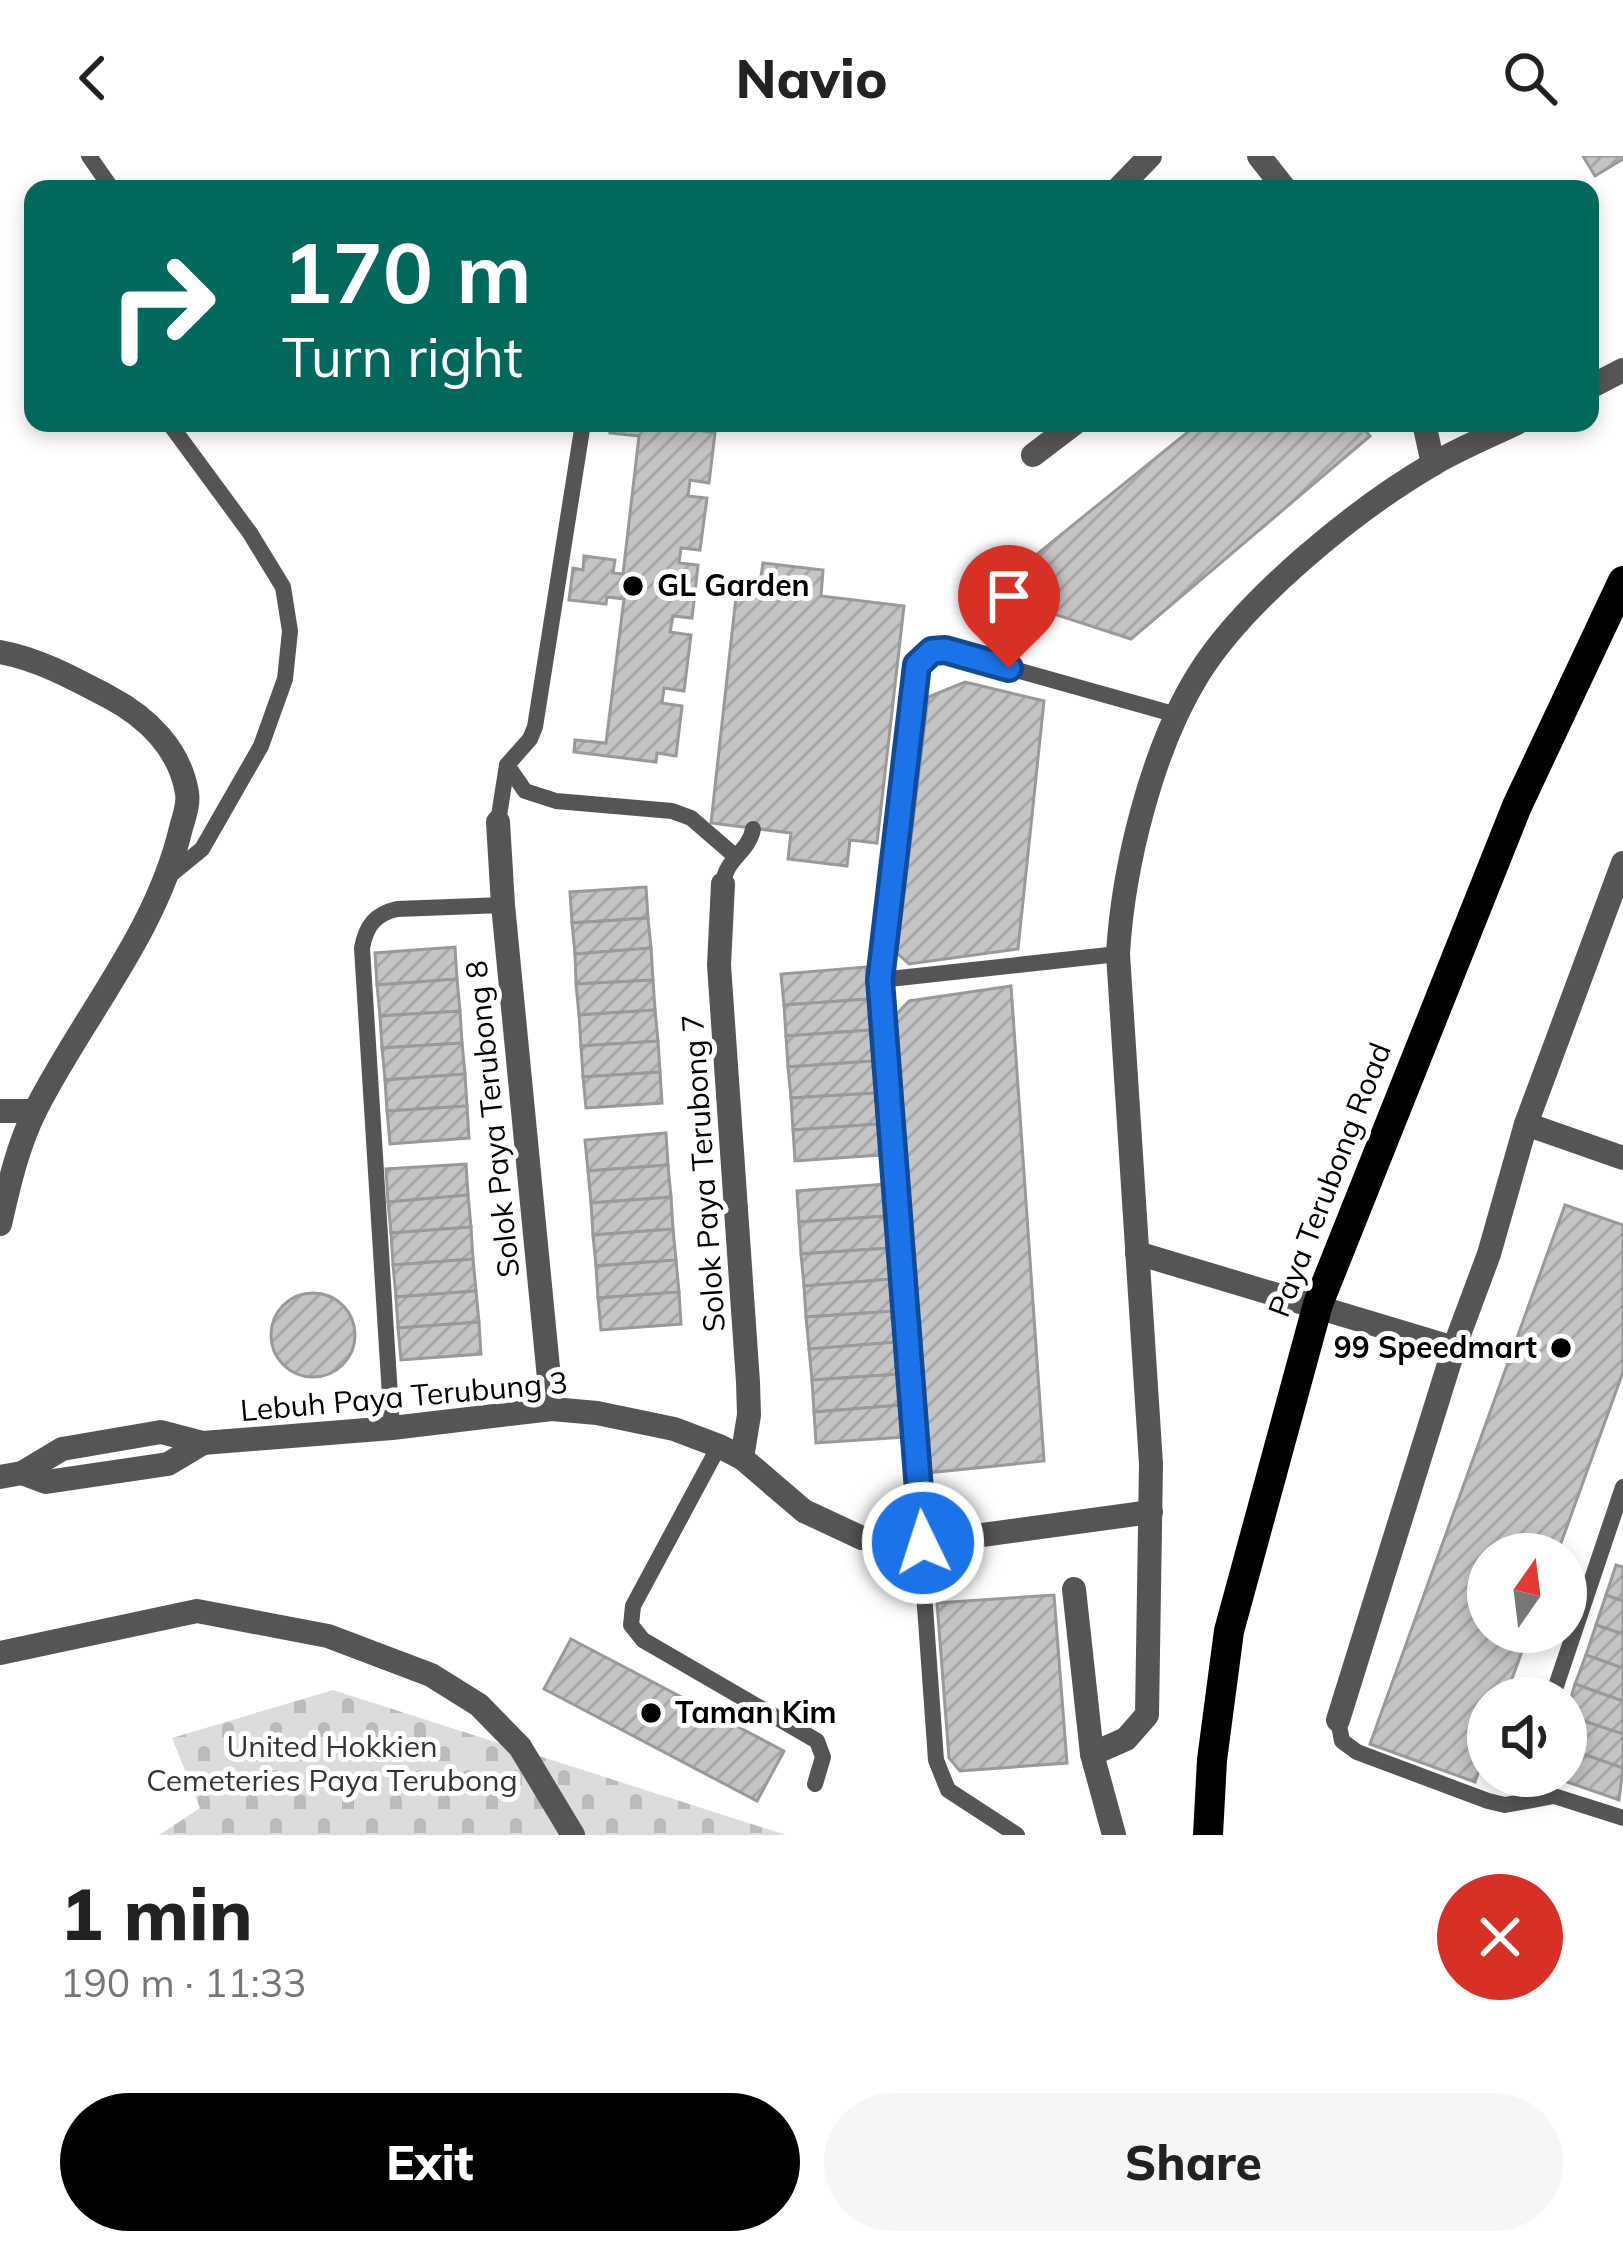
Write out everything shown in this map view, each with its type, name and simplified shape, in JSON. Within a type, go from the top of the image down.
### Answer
[{"type":"main road","name":"Paya Terubong Road","points":[[1208,1835],[1212,1760],[1229,1631],[1318,1304],[1517,806],[1623,581]]},
{"type":"street","points":[[1127,180],[1150,156]]},
{"type":"street","points":[[1259,156],[1278,180]]},
{"type":"street","points":[[1033,455],[1064,432]]},
{"type":"street","points":[[1426,432],[1433,464]]},
{"type":"street","points":[[1092,1754],[1126,1739],[1147,1715],[1151,1512],[1118,953],[1138,831],[1177,716],[1201,670],[1231,630],[1328,538],[1433,464],[1498,432]]},
{"type":"street","points":[[0,652],[69,676],[122,704],[158,732],[179,762],[188,798],[169,876],[35,1111],[14,1161],[0,1224]]},
{"type":"street","name":"Solok Paya Terubong 8","points":[[498,822],[552,1409]]},
{"type":"street","points":[[1338,1720],[1454,1348],[1489,1254],[1526,1124],[1623,863]]},
{"type":"street","name":"Solok Paya Terubong 7","points":[[722,884],[719,964],[748,1382],[742,1458]]},
{"type":"street","points":[[0,1111],[35,1111]]},
{"type":"street","points":[[1526,1124],[1623,1158]]},
{"type":"street","points":[[1137,1253],[1454,1348]]},
{"type":"street","name":"Lebuh Paya Terubung 3","points":[[11,1475],[46,1482],[168,1464],[203,1443],[392,1429],[552,1409],[654,1425],[719,1446],[742,1458],[804,1511],[862,1538],[923,1543],[1151,1512]]},
{"type":"street","points":[[1074,1589],[1092,1754],[1114,1835]]},
{"type":"street","points":[[0,1653],[197,1611],[328,1636],[430,1675],[478,1705],[520,1747],[574,1835]]},
{"type":"lane","points":[[169,876],[202,849],[261,746],[285,679],[290,631],[283,587],[250,533],[176,432]]},
{"type":"lane","points":[[498,822],[507,765],[535,727],[582,432]]},
{"type":"lane","points":[[1017,1835],[948,1790],[940,1775],[880,980],[917,665],[922,656],[945,650],[1177,716]]},
{"type":"lane","points":[[507,765],[525,791],[556,801],[671,811],[691,818],[735,856]]},
{"type":"lane","points":[[722,884],[724,871],[749,842],[753,829]]},
{"type":"lane","points":[[392,1429],[364,933],[383,913],[397,909],[503,905]]},
{"type":"lane","points":[[880,980],[1118,953]]},
{"type":"lane","points":[[719,1446],[633,1606],[631,1625],[643,1640],[817,1741],[823,1757],[814,1784]]},
{"type":"lane","points":[[1560,1677],[1619,1514],[1623,1487]]},
{"type":"lane","points":[[1338,1720],[1342,1741],[1357,1752],[1488,1801],[1504,1805],[1566,1798],[1623,1818]]},
{"type":"green space","name":"United Hokkien Cemeteries Paya Terubong","points":[[333,1690],[786,1835],[159,1835],[200,1808],[172,1738]]},
{"type":"building","points":[[1583,156],[1623,156],[1623,159],[1595,176]]},
{"type":"building","points":[[1188,432],[1367,432],[1370,436],[1131,639],[989,593]]},
{"type":"building","name":"GL Garden","points":[[610,433],[715,433],[709,483],[690,480],[688,496],[707,498],[700,550],[681,548],[679,563],[698,565],[692,618],[673,616],[670,632],[691,635],[684,691],[664,688],[662,703],[682,706],[676,756],[657,753],[656,762],[574,752],[575,740],[606,743],[624,599],[607,597],[606,604],[569,600],[573,568],[583,570],[584,556],[615,560],[613,573],[623,574],[639,436]]},
{"type":"building","points":[[763,563],[823,570],[821,596],[904,606],[877,843],[850,840],[847,866],[788,859],[791,833],[711,823],[737,588],[759,590]]},
{"type":"building","points":[[965,682],[1044,701],[1018,949],[909,964],[897,953],[928,697]]},
{"type":"building","points":[[646,887],[648,918],[572,923],[570,892]]},
{"type":"building","points":[[648,918],[651,948],[575,954],[572,923]]},
{"type":"building","points":[[455,947],[457,979],[377,985],[375,953]]},
{"type":"building","points":[[651,948],[653,980],[576,984],[575,954]]},
{"type":"building","points":[[866,967],[869,999],[784,1005],[781,974]]},
{"type":"building","points":[[457,979],[460,1011],[380,1016],[377,985]]},
{"type":"building","points":[[653,980],[655,1010],[579,1015],[576,984]]},
{"type":"building","points":[[1011,986],[1044,1461],[926,1473],[894,1017],[909,1001]]},
{"type":"building","points":[[869,999],[871,1030],[786,1036],[784,1005]]},
{"type":"building","points":[[655,1010],[658,1041],[581,1046],[579,1015]]},
{"type":"building","points":[[460,1011],[462,1043],[382,1048],[380,1016]]},
{"type":"building","points":[[871,1030],[873,1061],[788,1067],[786,1036]]},
{"type":"building","points":[[658,1041],[660,1072],[583,1077],[581,1046]]},
{"type":"building","points":[[462,1043],[465,1074],[385,1080],[382,1048]]},
{"type":"building","points":[[873,1061],[876,1093],[791,1098],[788,1067]]},
{"type":"building","points":[[660,1072],[662,1103],[586,1108],[583,1077]]},
{"type":"building","points":[[465,1074],[467,1106],[387,1111],[385,1080]]},
{"type":"building","points":[[876,1093],[878,1124],[793,1130],[791,1098]]},
{"type":"building","points":[[467,1106],[469,1138],[390,1144],[387,1111]]},
{"type":"building","points":[[878,1124],[880,1155],[795,1161],[793,1130]]},
{"type":"building","points":[[666,1133],[668,1165],[588,1171],[585,1140]]},
{"type":"building","points":[[466,1164],[468,1195],[388,1202],[386,1169]]},
{"type":"building","points":[[668,1165],[671,1197],[591,1203],[588,1171]]},
{"type":"building","points":[[885,1184],[887,1216],[799,1222],[797,1191]]},
{"type":"building","points":[[468,1195],[471,1227],[391,1233],[388,1202]]},
{"type":"building","points":[[671,1197],[673,1229],[593,1235],[591,1203]]},
{"type":"building","points":[[1565,1205],[1623,1225],[1623,1372],[1565,1533],[1467,1533],[1467,1653],[1521,1653],[1513,1677],[1467,1677],[1467,1779],[1370,1744]]},
{"type":"building","points":[[887,1216],[890,1248],[801,1254],[799,1222]]},
{"type":"building","points":[[471,1227],[473,1259],[393,1265],[391,1233]]},
{"type":"building","points":[[673,1229],[676,1260],[596,1266],[593,1235]]},
{"type":"building","points":[[890,1248],[892,1279],[804,1286],[801,1254]]},
{"type":"building","points":[[473,1259],[476,1291],[396,1297],[393,1265]]},
{"type":"building","points":[[676,1260],[679,1292],[598,1298],[596,1266]]},
{"type":"building","points":[[892,1279],[895,1311],[806,1317],[804,1286]]},
{"type":"building","points":[[476,1291],[479,1322],[398,1328],[396,1297]]},
{"type":"building","points":[[679,1292],[681,1324],[601,1330],[598,1298]]},
{"type":"building","points":[[313,1293],[343,1305],[355,1335],[343,1365],[313,1377],[283,1365],[271,1335],[283,1305]]},
{"type":"building","points":[[895,1311],[897,1342],[809,1349],[806,1317]]},
{"type":"building","points":[[479,1322],[481,1354],[401,1360],[398,1328]]},
{"type":"building","points":[[897,1342],[900,1374],[812,1380],[809,1349]]},
{"type":"building","points":[[900,1374],[902,1405],[814,1412],[812,1380]]},
{"type":"building","points":[[902,1405],[905,1437],[816,1443],[814,1412]]},
{"type":"building","points":[[1616,1565],[1623,1567],[1623,1601],[1606,1595]]},
{"type":"building","points":[[1054,1595],[1067,1763],[960,1771],[949,1758],[937,1603]]},
{"type":"building","points":[[1606,1595],[1623,1601],[1623,1634],[1596,1625]]},
{"type":"building","points":[[1596,1625],[1623,1634],[1623,1668],[1587,1652]]},
{"type":"building","name":"Taman Kim","points":[[571,1639],[784,1751],[757,1801],[544,1689]]},
{"type":"building","points":[[1586,1655],[1623,1668],[1623,1701],[1587,1688],[1587,1677],[1578,1677]]},
{"type":"building","points":[[1587,1688],[1623,1701],[1623,1734],[1587,1722]]},
{"type":"building","points":[[1587,1722],[1623,1734],[1623,1768],[1587,1755]]},
{"type":"building","points":[[1587,1755],[1623,1768],[1619,1800],[1587,1789]]},
{"type":"place","name":"GL Garden","points":[[633,586]]},
{"type":"place","name":"99 Speedmart","points":[[1561,1348]]},
{"type":"place","name":"Taman Kim","points":[[651,1713]]},
{"type":"route","points":[[923,1543],[880,980],[917,665],[922,656],[945,650],[1009,668]]}]
